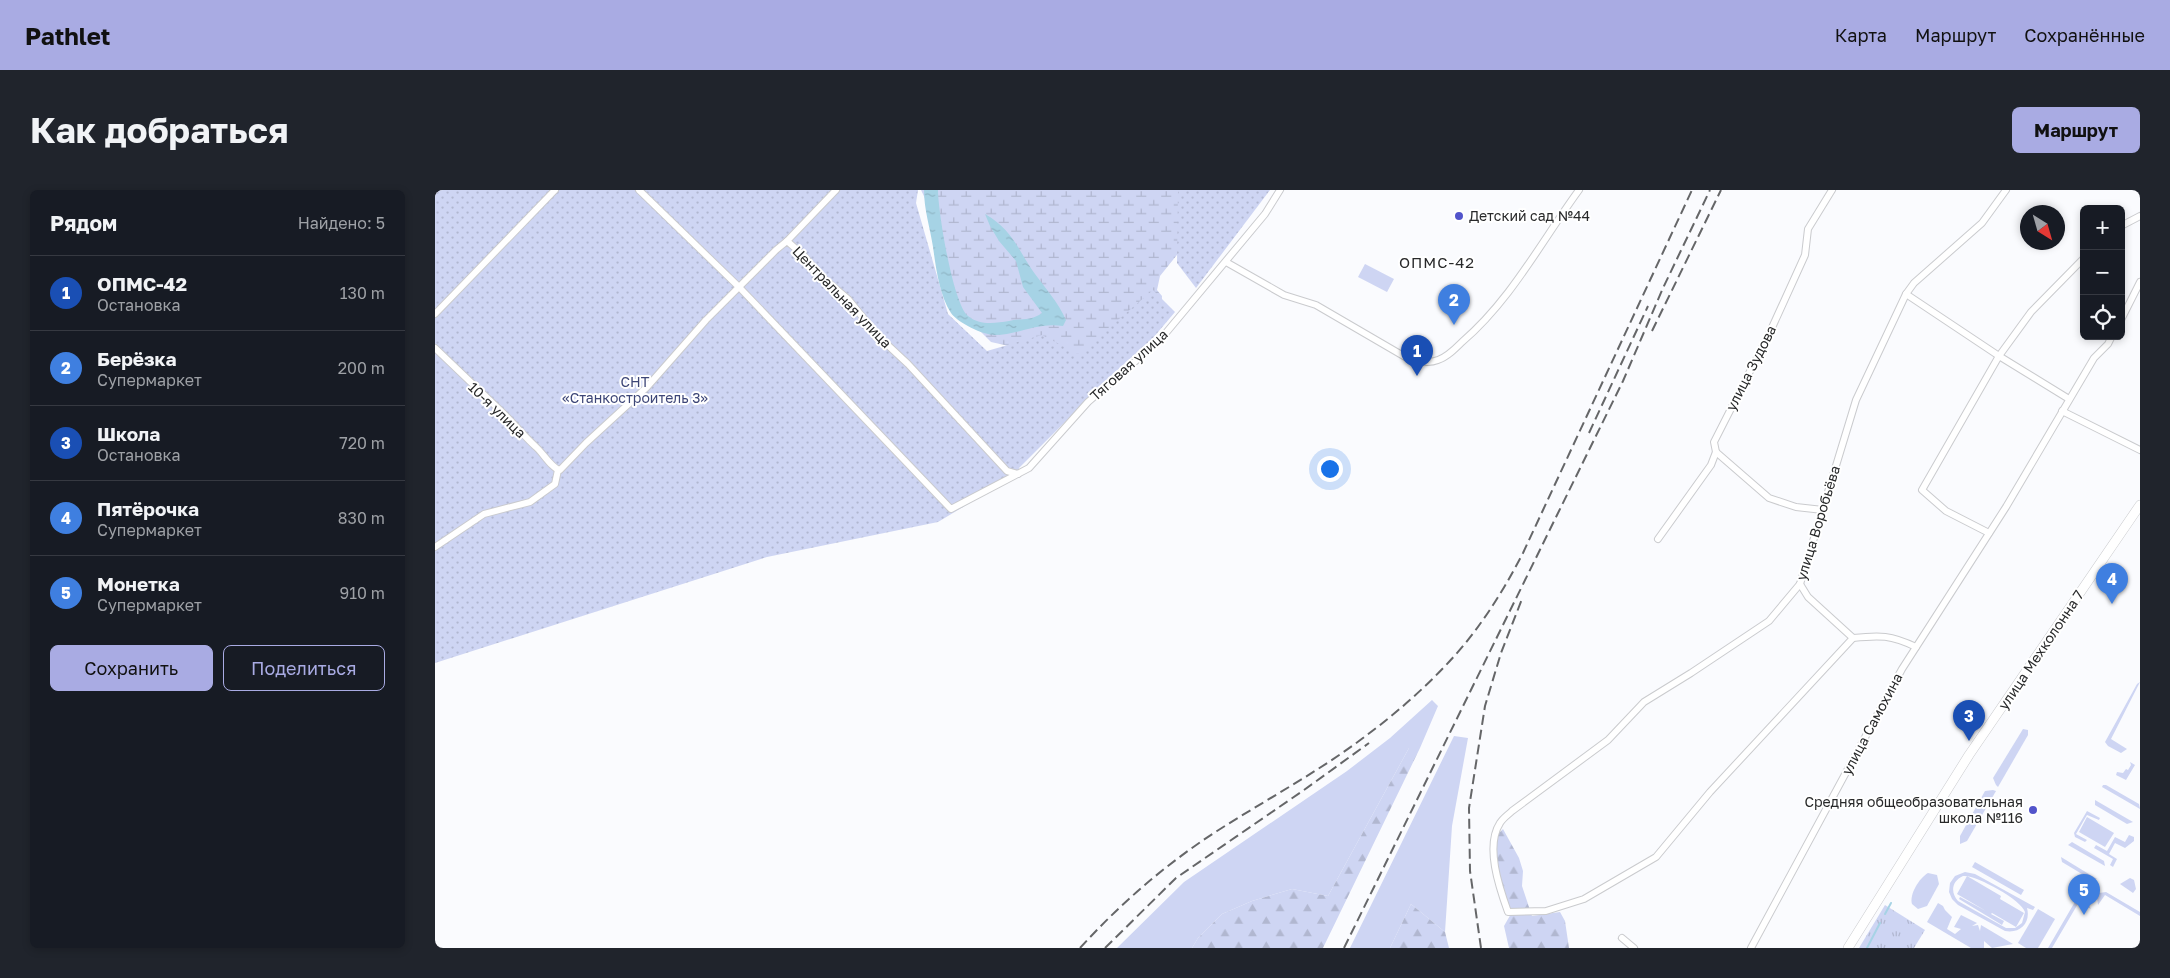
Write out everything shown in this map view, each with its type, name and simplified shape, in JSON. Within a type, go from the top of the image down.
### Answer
[{"type":"street","points":[[435,314],[555,190]]},
{"type":"street","points":[[639,190],[739,288]]},
{"type":"street","points":[[787,241],[836,190]]},
{"type":"street","name":"Тяговая улица","points":[[739,288],[951,509],[1029,468],[1088,402],[1160,340],[1265,214],[1280,190]]},
{"type":"street","points":[[1226,262],[1284,295],[1316,305],[1407,358],[1419,362],[1437,361],[1466,339],[1491,314],[1519,278],[1579,190]]},
{"type":"street","name":"улица Зудова","points":[[1658,539],[1711,465],[1716,452],[1713,442],[1770,332],[1805,255],[1809,228],[1832,190]]},
{"type":"street","name":"улица Воробьёва","points":[[1853,638],[1710,792],[1656,857],[1584,899],[1546,911],[1507,912],[1497,880],[1493,845],[1500,823],[1512,811],[1609,740],[1644,702],[1691,674],[1769,620],[1801,584],[1856,400],[1906,294],[1914,283],[1982,223],[2006,190]]},
{"type":"street","points":[[2125,224],[2140,216]]},
{"type":"street","name":"Центральная улица","points":[[435,547],[483,514],[530,502],[555,484],[559,470],[625,405],[647,387],[706,320],[787,241],[803,255],[822,277],[848,299],[878,336],[908,364],[1007,471],[1018,474]]},
{"type":"street","points":[[1989,533],[1946,511],[1922,490],[1999,356],[2031,312],[2080,262]]},
{"type":"street","points":[[2125,312],[2140,282]]},
{"type":"street","points":[[1906,294],[1999,356],[2069,399]]},
{"type":"street","name":"улица Самохина","points":[[1751,948],[1902,669],[1989,533],[2094,358],[2110,340]]},
{"type":"street","name":"10-я улица","points":[[435,348],[525,438],[547,456],[559,470]]},
{"type":"street","points":[[2062,411],[2140,450]]},
{"type":"street","points":[[1716,452],[1769,498],[1796,507],[1823,510]]},
{"type":"street","name":"улица Мехколонна 7","points":[[1848,948],[1969,755],[2140,505]]},
{"type":"street","points":[[1801,584],[1808,597],[1853,638],[1880,635],[1896,637],[1916,647]]},
{"type":"street","points":[[1622,938],[1634,948]]},
{"type":"green space","name":"СНТ «Станкостроитель 3»","points":[[435,190],[918,190],[916,203],[948,314],[987,351],[1042,335],[1078,354],[1153,290],[1175,312],[1153,338],[1114,373],[1019,468],[1018,474],[938,522],[767,557],[435,663]]},
{"type":"green space","points":[[921,190],[1196,190],[1193,235],[1160,276],[1157,290],[1162,296],[1161,315],[1108,353],[1067,359],[991,342],[962,313],[932,213]]},
{"type":"green space","points":[[1178,190],[1270,190],[1196,288],[1177,263]]},
{"type":"green space","points":[[1365,264],[1394,279],[1387,292],[1358,277]]},
{"type":"green space","points":[[2140,682],[2111,739],[2127,749],[2121,753],[2108,746],[2105,742],[2137,684]]},
{"type":"green space","points":[[1432,700],[1438,706],[1420,748],[1409,748],[1328,896],[1292,889],[1252,901],[1222,914],[1198,938],[1192,948],[1117,948],[1184,882],[1347,771],[1390,738]]},
{"type":"green space","points":[[2023,729],[2028,730],[2028,735],[1998,787],[1993,778]]},
{"type":"green space","points":[[1454,736],[1468,738],[1452,826],[1445,932],[1411,904],[1390,948],[1350,948]]},
{"type":"green space","points":[[1409,748],[1420,748],[1323,948],[1192,948],[1198,938],[1222,914],[1252,901],[1292,889],[1328,896]]},
{"type":"green space","points":[[2130,762],[2135,765],[2126,780],[2116,775],[2117,772],[2123,773],[2126,769],[2128,770],[2131,765]]},
{"type":"green space","points":[[2103,785],[2139,804],[2140,809],[2102,787]]},
{"type":"green space","points":[[1985,791],[1996,791],[1967,841],[1960,844],[1960,836]]},
{"type":"green space","points":[[2095,800],[2133,822],[2127,824],[2095,805]]},
{"type":"green space","points":[[2087,811],[2100,818],[2099,820],[2087,815],[2076,834],[2087,840],[2085,842],[2075,837],[2074,833]]},
{"type":"green space","points":[[2087,817],[2114,833],[2105,847],[2079,832]]},
{"type":"green space","points":[[1503,829],[1519,858],[1523,871],[1522,886],[1532,916],[1560,912],[1565,921],[1569,948],[1509,948],[1504,926],[1512,912],[1500,893],[1495,862],[1497,835]]},
{"type":"green space","points":[[2129,835],[2134,837],[2134,841],[2125,848],[2115,843],[2109,854],[2117,859],[2113,867],[2110,865],[2113,859],[2094,848],[2096,845],[2107,851],[2115,837],[2125,842]]},
{"type":"green space","points":[[2072,842],[2104,861],[2105,866],[2068,845]]},
{"type":"green space","points":[[2061,857],[2097,879],[2092,880],[2062,862]]},
{"type":"green space","points":[[1975,862],[2024,890],[2021,895],[1972,867]]},
{"type":"green space","points":[[1965,872],[1975,874],[2035,907],[2033,910],[2027,908],[2026,923],[2020,929],[2005,931],[1958,905],[1952,899],[1949,892],[1950,883],[1955,876]],"holes":[[[1969,876],[1987,883],[2016,901],[2025,912],[2022,923],[2015,928],[2006,928],[1958,901],[1953,890],[1954,884],[1959,878]]]},
{"type":"green space","points":[[1928,873],[1937,875],[1939,884],[1927,906],[1918,909],[1912,904],[1913,892],[1918,883]]},
{"type":"green space","points":[[1967,876],[2001,896],[2000,899],[2024,913],[2016,927],[1992,913],[2004,921],[2002,925],[1959,899],[1960,897],[1986,911],[1957,894]]},
{"type":"green space","points":[[2130,878],[2134,880],[2136,889],[2133,893],[2120,884]]},
{"type":"green space","points":[[2106,892],[2140,912],[2140,916],[2105,895],[2098,905],[2097,897],[2099,893]]},
{"type":"green space","points":[[2079,898],[2086,900],[2091,909],[2079,902],[2052,948],[2048,948],[2076,900]]},
{"type":"green space","points":[[1938,903],[1952,917],[1947,929],[1955,934],[1961,929],[1954,927],[1961,915],[1977,923],[1972,926],[1978,925],[1980,931],[1981,925],[2013,944],[1992,948],[1984,941],[1984,948],[1971,948],[1927,922]]},
{"type":"green space","points":[[1411,904],[1445,932],[1449,948],[1390,948]]},
{"type":"green space","points":[[1885,905],[1925,930],[1914,948],[1859,948]]},
{"type":"green space","points":[[2038,909],[2055,919],[2038,948],[2026,948],[2018,943]]},
{"type":"water","points":[[924,190],[938,190],[947,256],[957,294],[962,308],[968,316],[983,323],[993,323],[1030,318],[1042,313],[1023,287],[1016,261],[999,241],[985,214],[1003,227],[1014,241],[1059,307],[1066,320],[1063,326],[1036,327],[995,335],[978,331],[954,317],[947,306],[939,281],[926,212]]},
{"type":"waterway","points":[[1885,914],[1891,903]]},
{"type":"waterway","points":[[1867,948],[1880,923]]},
{"type":"railway","points":[[1080,948],[1128,900],[1180,857],[1217,831],[1331,761],[1382,724],[1428,684],[1469,639],[1508,581],[1523,553],[1692,190]]},
{"type":"railway","points":[[1344,948],[1623,381],[1663,288],[1710,190]]},
{"type":"railway","points":[[1652,331],[1721,190]]},
{"type":"railway","points":[[1589,433],[1648,306]]},
{"type":"railway","points":[[1481,948],[1470,871],[1469,808],[1485,706],[1501,653],[1522,599]]},
{"type":"railway","points":[[1105,948],[1176,878],[1369,743]]},
{"type":"place","name":"Детский сад №44","points":[[1459,216]]},
{"type":"place","name":"Берёзка","points":[[1454,325]]},
{"type":"place","name":"ОПМС-42","points":[[1417,376]]},
{"type":"place","name":"Пятёрочка","points":[[2112,604]]},
{"type":"place","name":"Школа","points":[[1969,741]]},
{"type":"place","name":"Средняя общеобразовательная школа №116","points":[[2033,810]]},
{"type":"place","name":"Монетка","points":[[2084,915]]},
{"type":"district","name":"ОПМС-42","points":[[1437,263]]}]
